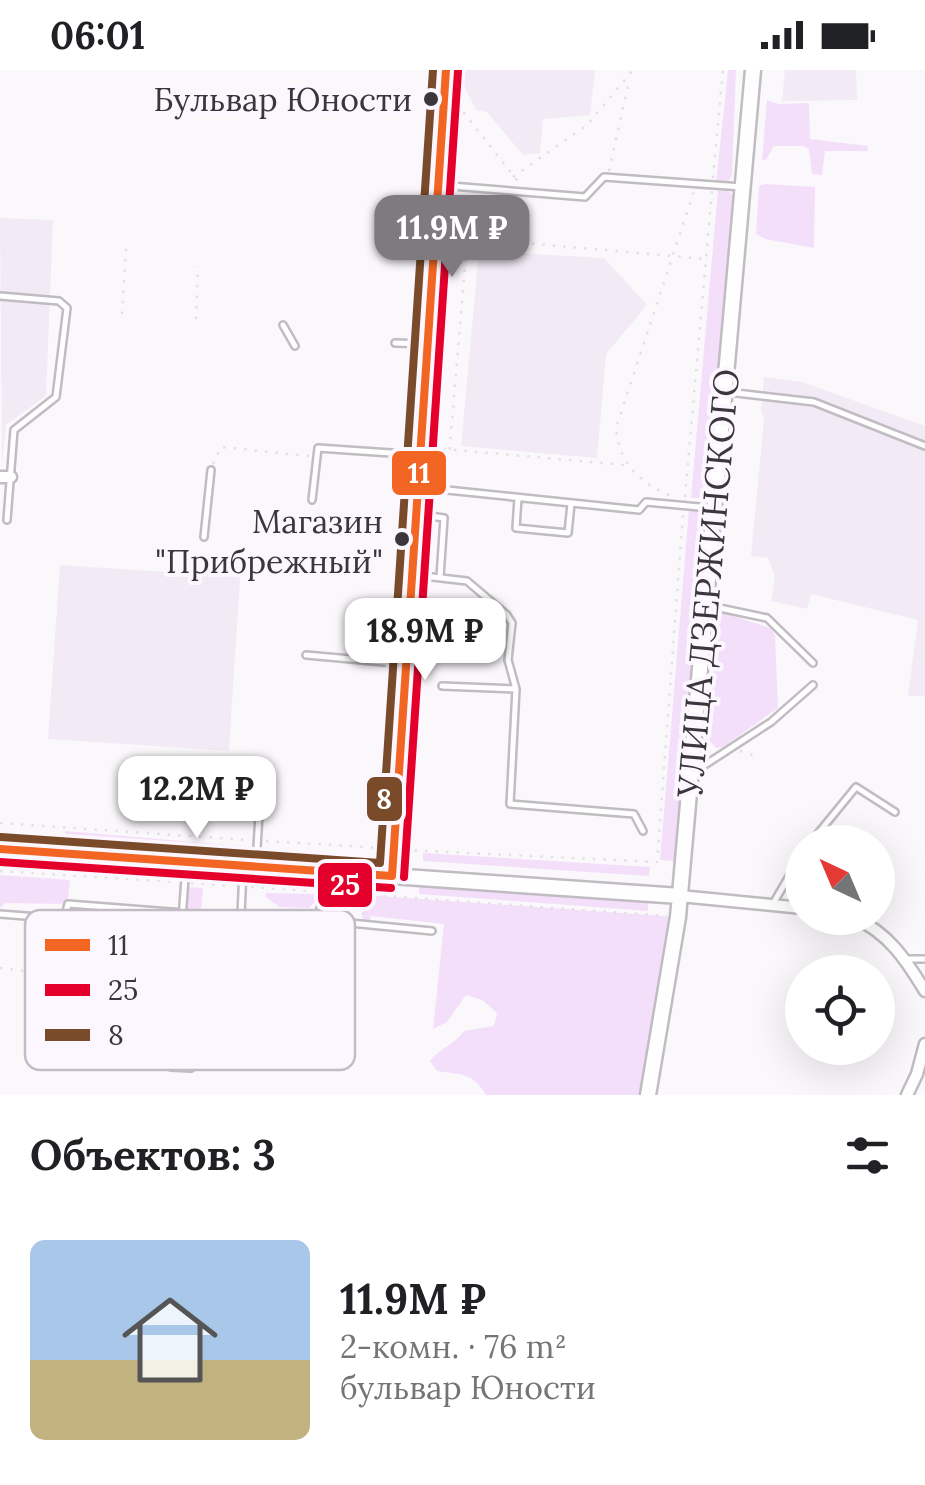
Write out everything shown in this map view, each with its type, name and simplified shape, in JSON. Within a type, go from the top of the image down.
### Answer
[{"type":"main road","name":"УЛИЦА ДЗЕРЖИНСКОГО","points":[[648,1095],[680,896],[753,70]]},
{"type":"main road","points":[[0,849],[680,896]]},
{"type":"street","points":[[392,876],[434,246],[445,185],[446,70]]},
{"type":"street","points":[[680,896],[785,906]]},
{"type":"street","points":[[883,935],[925,990]]},
{"type":"street","points":[[907,1095],[925,1044]]},
{"type":"lane","points":[[445,185],[585,196],[608,177],[743,187]]},
{"type":"lane","points":[[434,246],[470,249]]},
{"type":"lane","points":[[0,296],[59,301],[66,308],[56,396],[14,430],[5,477],[7,520]]},
{"type":"lane","points":[[283,325],[295,346]]},
{"type":"lane","points":[[395,343],[428,344]]},
{"type":"lane","points":[[725,392],[814,402],[925,446]]},
{"type":"lane","points":[[312,500],[318,448],[423,451]]},
{"type":"lane","points":[[204,537],[211,470]]},
{"type":"lane","points":[[418,487],[639,510],[646,502],[714,508]]},
{"type":"lane","points":[[518,498],[516,528],[568,533],[571,503]]},
{"type":"lane","points":[[416,514],[444,518],[440,578]]},
{"type":"lane","points":[[412,575],[467,581],[512,622],[508,660],[516,689],[510,804],[634,814],[643,831]]},
{"type":"lane","points":[[706,606],[767,618],[813,663]]},
{"type":"lane","points":[[306,655],[406,664]]},
{"type":"lane","points":[[691,774],[772,722],[812,685]]},
{"type":"lane","points":[[442,686],[516,689]]},
{"type":"lane","points":[[242,910],[258,840],[262,782]]},
{"type":"lane","points":[[825,825],[856,787],[895,812]]},
{"type":"lane","points":[[183,910],[186,862]]},
{"type":"lane","points":[[320,910],[323,872]]},
{"type":"lane","points":[[772,905],[785,883]]},
{"type":"lane","points":[[66,910],[68,904],[145,910]]},
{"type":"lane","points":[[0,914],[25,916]]},
{"type":"lane","points":[[355,923],[432,931]]},
{"type":"lane","points":[[905,959],[925,959]]},
{"type":"path","points":[[446,490],[470,249],[468,238],[449,206],[445,185],[458,70]]},
{"type":"path","points":[[513,177],[587,125],[635,70]]},
{"type":"path","points":[[403,850],[656,862],[724,70]]},
{"type":"path","points":[[608,177],[630,77]]},
{"type":"path","points":[[456,103],[529,192]]},
{"type":"path","points":[[684,504],[649,487],[628,466],[618,450],[616,428],[696,184]]},
{"type":"path","points":[[468,238],[705,258]]},
{"type":"path","points":[[122,314],[126,249]]},
{"type":"path","points":[[196,319],[198,266]]},
{"type":"path","points":[[211,470],[221,447],[317,456]]},
{"type":"path","points":[[423,451],[628,466]]},
{"type":"path","points":[[731,748],[753,755]]},
{"type":"path","points":[[0,823],[381,848]]},
{"type":"path","points":[[366,859],[367,848]]},
{"type":"path","points":[[362,924],[365,882]]},
{"type":"path","points":[[364,895],[671,916]]},
{"type":"path","points":[[0,968],[25,971]]},
{"type":"shaded area","points":[[462,70],[595,70],[590,115],[543,119],[540,153],[523,155],[487,112],[476,110],[461,80]]},
{"type":"shaded area","points":[[728,70],[736,70],[732,175],[728,182],[716,183]]},
{"type":"shaded area","points":[[785,70],[856,70],[857,100],[782,101]]},
{"type":"shaded area","points":[[767,100],[778,104],[809,103],[810,139],[868,146],[867,151],[825,151],[822,175],[812,174],[809,149],[803,146],[774,146],[766,160],[762,160]]},
{"type":"shaded area","points":[[759,186],[815,187],[814,248],[756,234]]},
{"type":"shaded area","points":[[718,189],[733,195],[707,491],[702,498],[691,498]]},
{"type":"shaded area","points":[[0,218],[53,220],[46,396],[6,425],[2,466]]},
{"type":"shaded area","points":[[479,251],[604,258],[647,305],[606,354],[597,458],[461,446]]},
{"type":"shaded area","points":[[764,377],[802,382],[925,426],[925,696],[908,696],[918,620],[811,594],[807,609],[771,601],[775,577],[768,558],[751,556],[764,419]]},
{"type":"shaded area","points":[[689,509],[700,510],[706,519],[692,673],[681,740],[683,785],[675,861],[660,860]]},
{"type":"shaded area","points":[[60,565],[240,577],[229,751],[48,739]]},
{"type":"shaded area","points":[[724,613],[770,628],[775,635],[778,708],[716,748],[709,740],[717,619]]},
{"type":"shaded area","points":[[65,831],[252,847],[243,855],[64,841]]},
{"type":"shaded area","points":[[264,848],[361,855],[360,863],[269,856]]},
{"type":"shaded area","points":[[423,853],[650,867],[649,876],[423,861]]},
{"type":"shaded area","points":[[0,856],[56,860],[55,870],[0,866]]},
{"type":"shaded area","points":[[152,865],[178,868],[181,878],[131,876],[132,872]]},
{"type":"shaded area","points":[[194,869],[229,869],[235,873],[237,884],[190,881]]},
{"type":"shaded area","points":[[248,874],[312,876],[317,889],[244,884]]},
{"type":"shaded area","points":[[0,875],[70,880],[68,900],[61,904],[6,903],[0,908]]},
{"type":"shaded area","points":[[419,886],[648,901],[648,911],[419,894]]},
{"type":"shaded area","points":[[187,887],[203,888],[201,910],[186,910]]},
{"type":"shaded area","points":[[266,893],[316,894],[316,901],[309,908],[279,907]]},
{"type":"shaded area","points":[[364,895],[678,917],[648,1095],[486,1095],[471,1078],[437,1071],[430,1061],[434,1057],[464,1031],[494,1026],[497,1013],[482,1000],[466,995],[447,1022],[433,1029],[444,924],[371,916],[369,925],[362,924]]},
{"type":"transit line","name":"8","points":[[1,837],[380,863],[433,70]]},
{"type":"transit line","name":"11","points":[[392,876],[446,70]]},
{"type":"transit line","name":"25","points":[[404,877],[458,71]]},
{"type":"transit line","name":"11","points":[[0,849],[392,876]]},
{"type":"transit line","name":"25","points":[[0,862],[391,888]]},
{"type":"place","name":"Бульвар Юности","points":[[431,99]]},
{"type":"place","name":"Магазин \"Прибрежный\"","points":[[402,539]]}]
